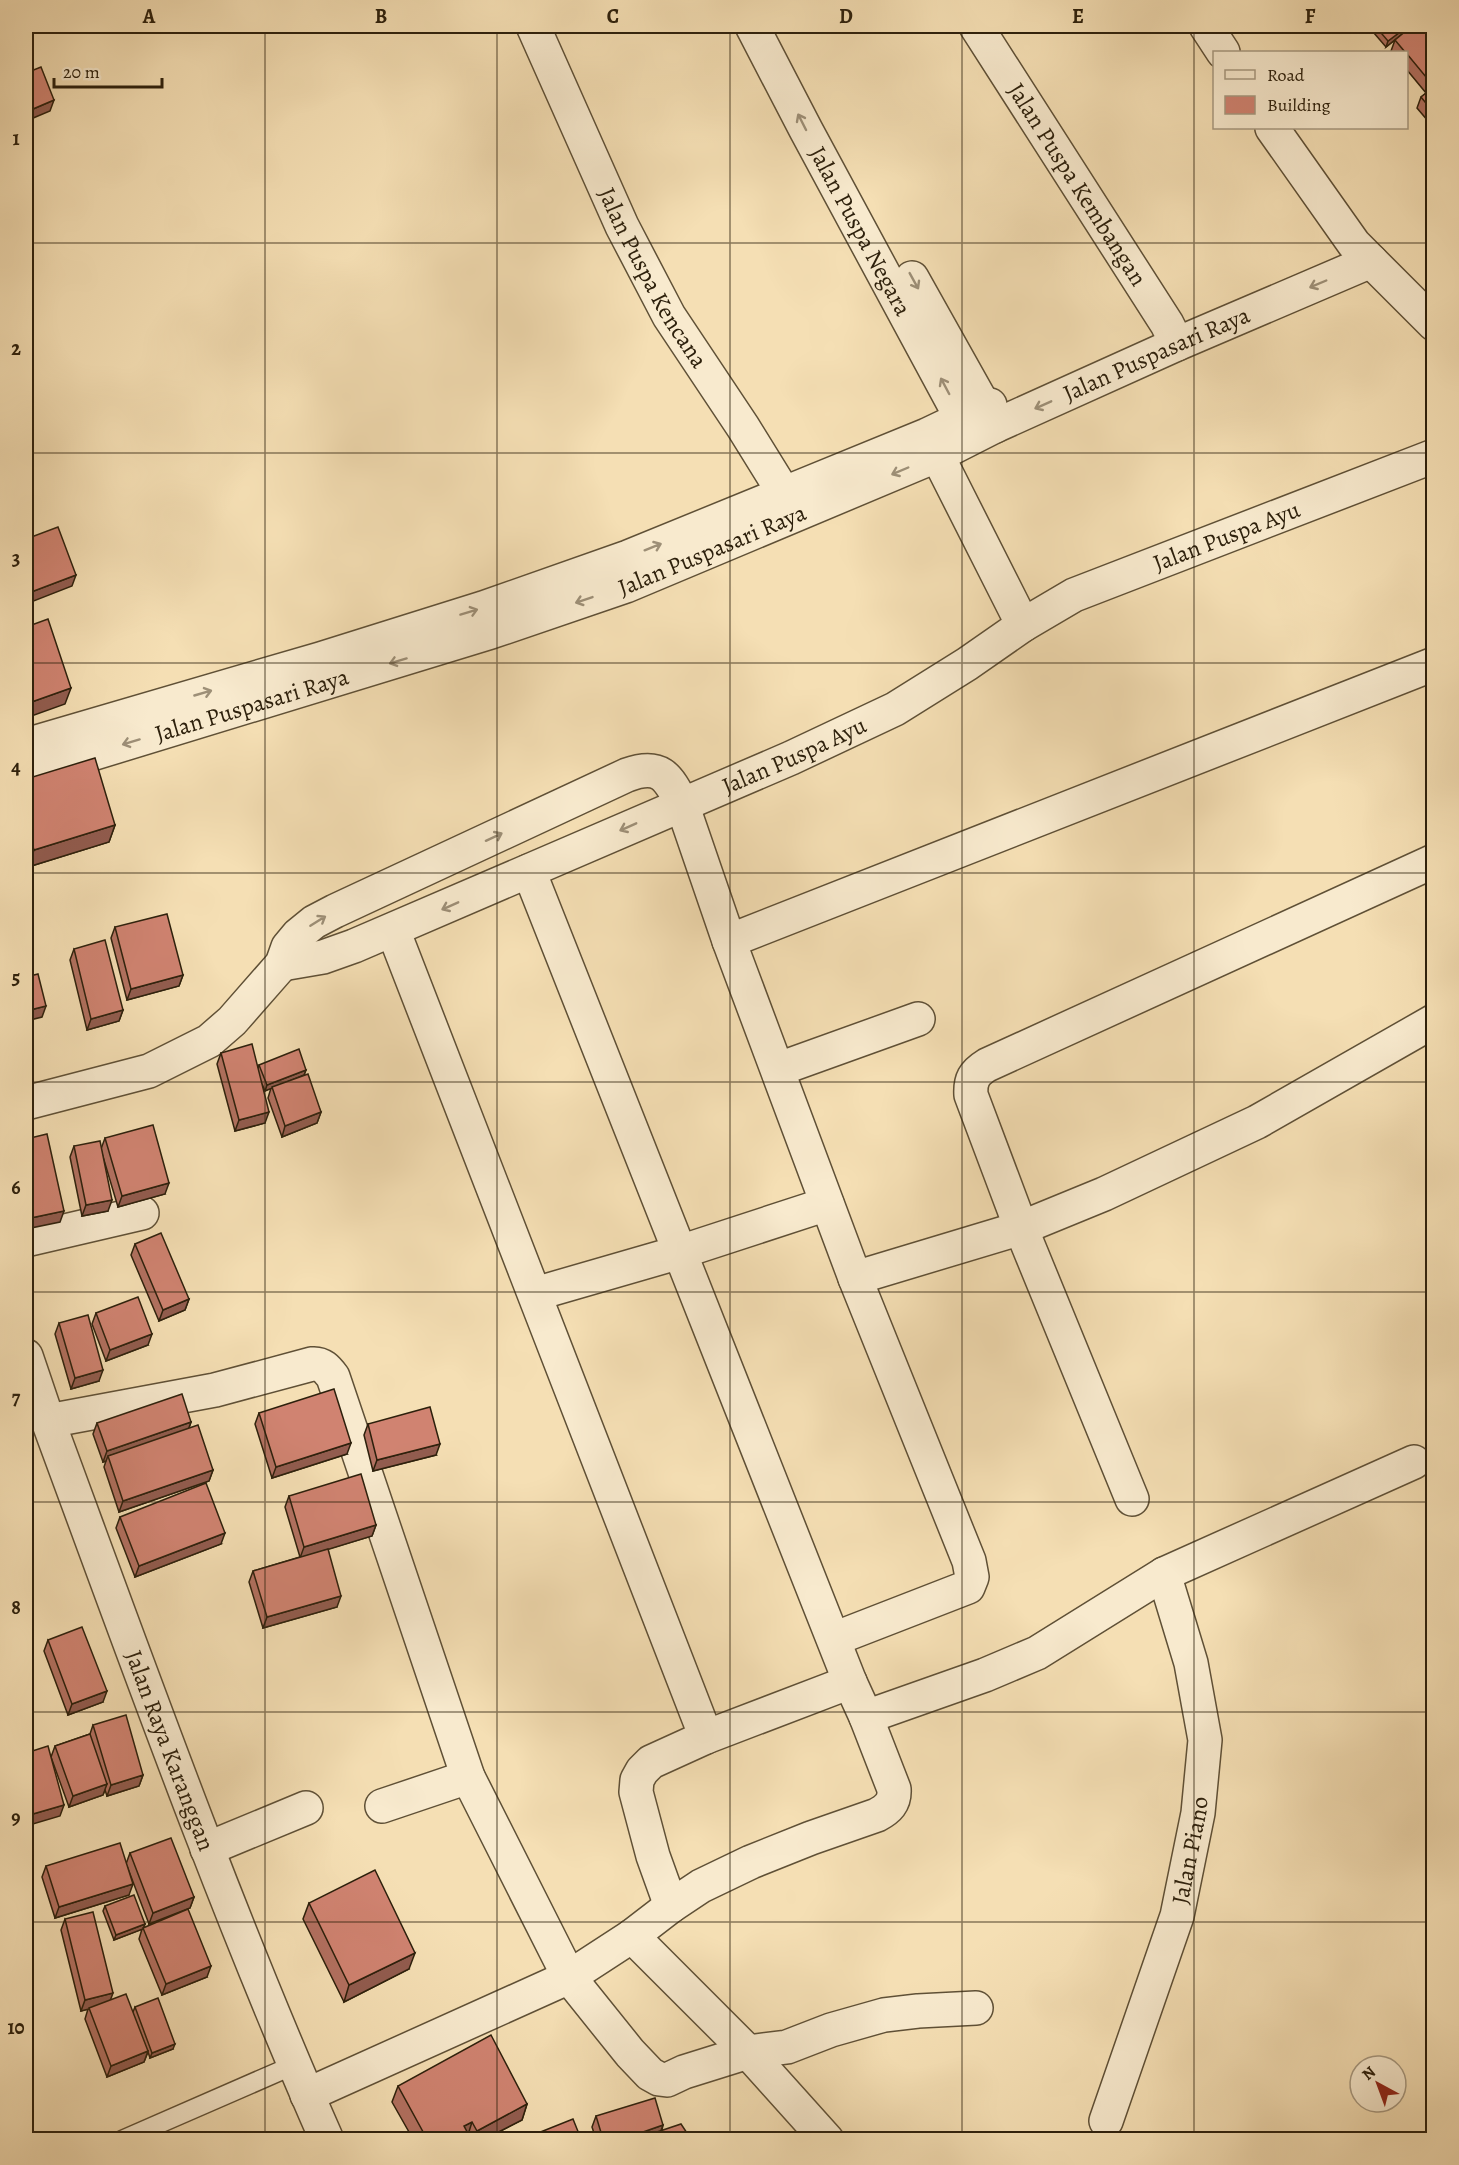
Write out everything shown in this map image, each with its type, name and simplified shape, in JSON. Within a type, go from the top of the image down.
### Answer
[{"type":"street","name":"Jalan Puspa Kencana","points":[[533,26],[622,226],[669,316],[791,504]]},
{"type":"street","name":"Jalan Puspa Negara","points":[[760,26],[806,130],[978,422]]},
{"type":"street","name":"Jalan Puspa Kembangan","points":[[976,26],[1172,334]]},
{"type":"street","points":[[1206,26],[1222,51]]},
{"type":"street","points":[[1273,129],[1363,252],[1434,324]]},
{"type":"street","name":"Jalan Puspasari Raya","points":[[26,774],[491,632],[626,586],[791,504],[932,445],[1172,334],[1363,252]]},
{"type":"street","points":[[932,445],[1023,626]]},
{"type":"street","name":"Jalan Puspa Ayu","points":[[282,964],[323,957],[393,930],[791,758],[895,709],[1074,595],[1434,456]]},
{"type":"street","name":"Jalan Puspasari Raya","points":[[26,745],[320,659],[483,608],[628,557],[791,504]]},
{"type":"street","points":[[729,941],[1434,664]]},
{"type":"street","points":[[26,1103],[149,1071],[178,1057],[208,1041],[232,1022],[282,964],[288,947],[314,922],[627,775],[639,770],[659,772],[671,783],[682,804],[729,941],[779,1069],[855,1278],[969,1561],[972,1577],[968,1587],[834,1639]]},
{"type":"street","points":[[1132,1499],[1021,1228],[971,1095],[970,1084],[978,1071],[987,1065],[1434,861]]},
{"type":"street","points":[[307,2095],[569,1977],[632,1936],[671,1905],[701,1886],[751,1863],[886,1810],[894,1797],[894,1789],[866,1717],[850,1682],[529,871]]},
{"type":"street","points":[[393,930],[706,1737]]},
{"type":"street","points":[[779,1069],[918,1019]]},
{"type":"street","points":[[855,1278],[1021,1228],[1104,1194],[1257,1122],[1434,1021]]},
{"type":"street","points":[[536,1294],[680,1252],[827,1204]]},
{"type":"street","points":[[26,1240],[142,1213]]},
{"type":"street","name":"Jalan Raya Karanggan","points":[[26,1356],[207,1849],[294,2065],[327,2139]]},
{"type":"street","points":[[48,1421],[215,1390],[312,1364],[318,1363],[327,1369],[337,1389],[468,1777],[569,1977],[630,2054],[650,2074],[667,2080],[684,2072],[748,2052],[787,2047],[831,2030],[884,2015],[976,2008]]},
{"type":"street","points":[[866,1717],[985,1675],[1036,1653],[1164,1574],[1414,1462]]},
{"type":"street","name":"Jalan Piano","points":[[1106,2121],[1177,1916],[1198,1813],[1205,1740],[1191,1663],[1164,1574]]},
{"type":"street","points":[[671,1905],[653,1856],[636,1792],[637,1780],[642,1771],[651,1762],[706,1737],[850,1682]]},
{"type":"street","points":[[382,1806],[468,1777]]},
{"type":"street","points":[[207,1849],[306,1808]]},
{"type":"street","points":[[632,1936],[748,2052],[827,2139]]},
{"type":"lane","points":[[122,2139],[294,2065]]},
{"type":"building","points":[[1408,26],[1388,41],[1376,27]]},
{"type":"building","points":[[1412,26],[1434,26],[1434,81],[1431,83],[1408,55],[1408,51],[1404,51],[1395,40]]},
{"type":"building","points":[[41,67],[54,100],[26,112],[26,73]]},
{"type":"building","points":[[1434,87],[1434,113],[1421,97]]},
{"type":"building","points":[[58,527],[76,575],[26,594],[26,539]]},
{"type":"building","points":[[48,619],[71,688],[26,704],[26,627]]},
{"type":"building","points":[[95,758],[115,825],[34,850],[26,824],[26,779]]},
{"type":"building","points":[[167,914],[183,975],[131,989],[115,927]]},
{"type":"building","points":[[105,940],[123,1010],[91,1019],[74,949]]},
{"type":"building","points":[[26,950],[33,973],[26,975]]},
{"type":"building","points":[[38,974],[46,1006],[26,1011],[26,977]]},
{"type":"building","points":[[252,1044],[269,1112],[239,1120],[221,1053]]},
{"type":"building","points":[[299,1049],[306,1070],[267,1085],[259,1065]]},
{"type":"building","points":[[308,1074],[321,1112],[285,1126],[272,1087]]},
{"type":"building","points":[[153,1125],[169,1183],[122,1196],[105,1138]]},
{"type":"building","points":[[47,1134],[64,1211],[26,1219],[26,1139]]},
{"type":"building","points":[[100,1141],[112,1200],[86,1205],[74,1146]]},
{"type":"building","points":[[161,1233],[189,1299],[163,1310],[135,1244]]},
{"type":"building","points":[[138,1297],[152,1334],[110,1350],[96,1313]]},
{"type":"building","points":[[88,1315],[103,1370],[75,1378],[59,1323]]},
{"type":"building","points":[[334,1389],[351,1443],[276,1467],[259,1413]]},
{"type":"building","points":[[182,1394],[191,1422],[107,1451],[97,1423]]},
{"type":"building","points":[[430,1407],[440,1444],[377,1460],[368,1424]]},
{"type":"building","points":[[198,1425],[213,1470],[123,1501],[108,1456]]},
{"type":"building","points":[[361,1474],[376,1525],[304,1547],[289,1496]]},
{"type":"building","points":[[206,1483],[225,1533],[139,1566],[120,1517]]},
{"type":"building","points":[[328,1549],[341,1596],[267,1617],[253,1571]]},
{"type":"building","points":[[82,1627],[107,1691],[72,1704],[48,1640]]},
{"type":"building","points":[[126,1715],[143,1775],[111,1785],[93,1725]]},
{"type":"building","points":[[90,1734],[107,1784],[73,1796],[55,1746]]},
{"type":"building","points":[[48,1746],[64,1805],[26,1816],[26,1753]]},
{"type":"building","points":[[171,1838],[194,1897],[153,1913],[130,1853]]},
{"type":"building","points":[[120,1843],[133,1884],[59,1907],[46,1866]]},
{"type":"building","points":[[375,1870],[415,1953],[349,1985],[309,1903]]},
{"type":"building","points":[[134,1895],[145,1924],[116,1935],[105,1906]]},
{"type":"building","points":[[188,1909],[211,1966],[166,1984],[143,1928]]},
{"type":"building","points":[[93,1912],[113,1993],[85,2000],[65,1919]]},
{"type":"building","points":[[126,1994],[148,2051],[111,2066],[89,2008]]},
{"type":"building","points":[[158,1998],[175,2044],[152,2053],[135,2007]]},
{"type":"building","points":[[491,2035],[527,2104],[477,2131],[472,2122],[464,2126],[471,2139],[427,2139],[398,2086]]},
{"type":"building","points":[[655,2098],[663,2125],[643,2132],[645,2139],[603,2139],[596,2116]]},
{"type":"building","points":[[573,2119],[581,2139],[534,2139],[533,2135]]},
{"type":"building","points":[[681,2124],[691,2139],[656,2139],[654,2133]]}]
